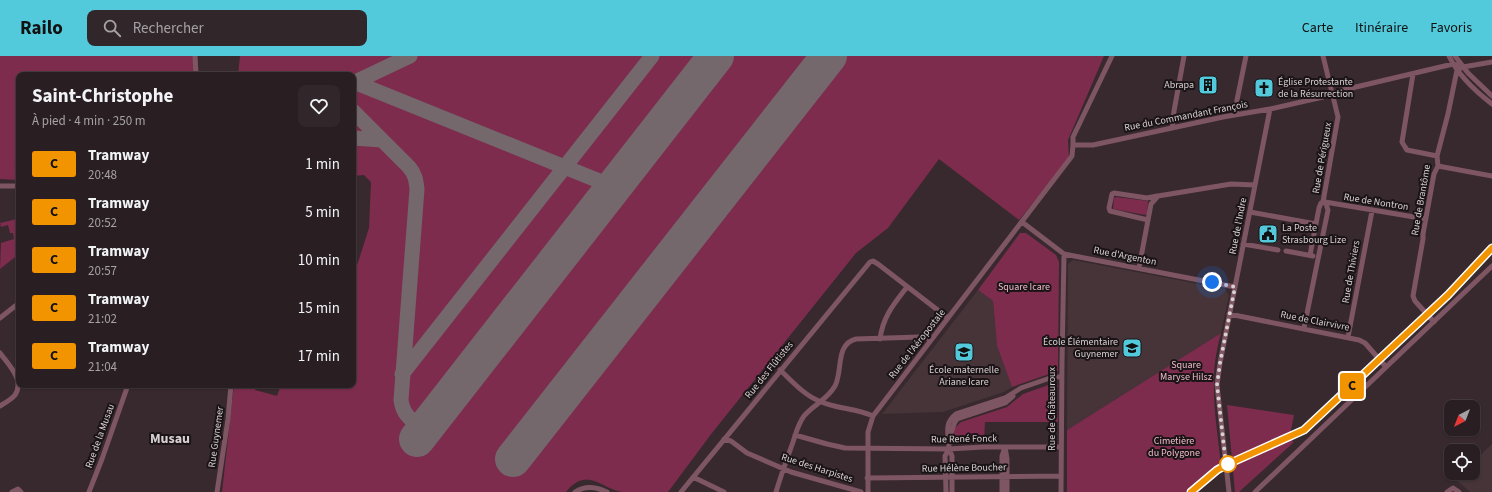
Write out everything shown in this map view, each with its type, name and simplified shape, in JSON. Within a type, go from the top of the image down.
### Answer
[{"type":"street","points":[[195,56],[196,72]]},
{"type":"street","points":[[1022,222],[1072,156],[1073,138],[1112,56]]},
{"type":"street","points":[[1172,128],[1184,56]]},
{"type":"street","points":[[1236,115],[1237,100],[1245,56]]},
{"type":"street","name":"Rue de Périgueux","points":[[1310,255],[1320,205],[1323,202],[1338,120],[1338,114],[1323,56]]},
{"type":"street","points":[[1449,56],[1457,70],[1492,104]]},
{"type":"street","points":[[1455,56],[1478,84],[1492,96]]},
{"type":"street","points":[[1457,70],[1463,67],[1492,62]]},
{"type":"street","points":[[1453,64],[1463,67]]},
{"type":"street","name":"Rue du Commandant François","points":[[1073,145],[1093,145],[1270,109],[1453,64]]},
{"type":"street","points":[[1437,156],[1448,114],[1457,70]]},
{"type":"street","name":"Rue de Brantôme","points":[[1413,74],[1402,142],[1404,147],[1408,150],[1437,156],[1438,166],[1434,174],[1413,296],[1415,301],[1434,322]]},
{"type":"street","name":"Rue de l'Indre","points":[[1229,491],[1217,385],[1229,314],[1270,109]]},
{"type":"street","points":[[1438,166],[1492,176]]},
{"type":"street","points":[[1148,220],[1110,211],[1109,208],[1112,194],[1114,192],[1147,198],[1231,184],[1255,185]]},
{"type":"street","points":[[0,186],[16,186]]},
{"type":"street","points":[[1139,268],[1151,204],[1158,196]]},
{"type":"street","name":"Rue de Périgueux","points":[[1304,328],[1328,210],[1326,204],[1323,202]]},
{"type":"street","name":"Rue de Nontron","points":[[1323,202],[1426,220]]},
{"type":"street","name":"Rue de Thiviers","points":[[1348,337],[1372,211]]},
{"type":"street","points":[[1250,212],[1316,224]]},
{"type":"street","name":"Rue d'Argenton","points":[[1022,222],[1064,254],[1235,287]]},
{"type":"street","name":"Rue de l'Aéropostale","points":[[868,492],[868,428],[873,416],[1022,222]]},
{"type":"street","points":[[1243,244],[1278,250]]},
{"type":"street","points":[[1286,251],[1310,255],[1317,261]]},
{"type":"street","name":"Rue de Châteauroux","points":[[1061,492],[1064,254]]},
{"type":"street","name":"Rue des Flûtistes","points":[[681,492],[871,261],[875,262],[907,286]]},
{"type":"street","points":[[1255,492],[1492,266]]},
{"type":"street","points":[[880,339],[882,324],[885,318],[907,286],[948,318]]},
{"type":"street","points":[[0,318],[16,306]]},
{"type":"street","name":"Rue de Clairvivre","points":[[1229,314],[1304,328],[1362,341],[1386,367]]},
{"type":"street","points":[[776,492],[803,416],[831,392],[836,383],[842,353],[846,345],[856,339],[919,337],[932,339]]},
{"type":"street","points":[[0,353],[16,375]]},
{"type":"street","points":[[780,370],[802,389],[821,402],[864,412],[873,416]]},
{"type":"street","points":[[952,492],[945,456],[949,449],[949,437],[952,433],[953,425],[957,419],[1005,403],[1021,388],[1053,377],[1062,377]]},
{"type":"street","points":[[0,406],[14,396],[16,388]]},
{"type":"street","name":"Rue de la Musau","points":[[88,492],[102,459],[127,388]]},
{"type":"street","name":"Rue Guynemer","points":[[217,492],[231,388]]},
{"type":"street","name":"Rue René Fonck","points":[[795,435],[841,447],[949,449],[1061,447]]},
{"type":"street","name":"Rue des Harpistes","points":[[724,439],[729,440],[748,453],[783,469],[805,477],[862,492]]},
{"type":"street","points":[[1002,492],[1007,459],[1005,447]]},
{"type":"street","points":[[1004,476],[1007,492]]},
{"type":"street","name":"Rue Hélène Boucher","points":[[867,478],[1061,476]]},
{"type":"street","points":[[693,477],[724,492]]},
{"type":"street","points":[[946,492],[949,477]]},
{"type":"street","points":[[575,492],[586,487],[594,487],[607,492]]},
{"type":"street","points":[[1449,490],[1455,488],[1458,492]]},
{"type":"street","points":[[12,492],[18,489],[21,492]]},
{"type":"shaded area","name":"École Élémentaire Guynemer","points":[[1073,260],[1225,289],[1229,295],[1221,333],[1067,430],[1068,264]]},
{"type":"shaded area","name":"École maternelle Ariane Icare","points":[[978,290],[993,301],[997,346],[1012,387],[1004,392],[943,412],[882,414]]},
{"type":"shaded area","points":[[1492,444],[1492,492],[1470,492],[1456,480],[1480,480],[1480,455]]},
{"type":"green space","points":[[0,56],[197,56],[199,72],[16,72],[16,162],[13,162],[16,162],[16,180],[0,179]]},
{"type":"green space","points":[[240,56],[1104,56],[1068,140],[1069,158],[1019,220],[939,159],[888,228],[856,253],[712,433],[668,492],[622,492],[594,481],[581,480],[574,484],[566,492],[222,492],[234,388],[255,388],[255,390],[277,396],[280,388],[356,388],[356,269],[369,228],[371,182],[364,175],[356,176],[356,72],[238,72]]},
{"type":"green space","points":[[1114,198],[1148,201],[1147,214],[1145,215],[1113,209]]},
{"type":"green space","points":[[16,219],[16,256],[0,269],[1,243],[14,239],[13,233],[10,233],[8,225],[1,227],[0,223]]},
{"type":"green space","name":"Square Icare","points":[[1020,233],[1026,233],[1056,255],[1059,262],[1058,371],[1012,387],[997,346],[993,301],[978,290]]},
{"type":"green space","name":"Cimetière du Polygone","points":[[1221,333],[1215,361],[1214,390],[1221,465],[1189,492],[1067,492],[1067,430]]},
{"type":"green space","points":[[1054,383],[1058,385],[1056,399],[1058,422],[985,422],[984,440],[956,441],[954,439],[954,429],[961,422],[1007,407],[1023,394]]},
{"type":"green space","points":[[1227,405],[1294,415],[1291,430],[1293,443],[1239,492],[1235,492]]},
{"type":"taxiway","points":[[356,82],[410,56]]},
{"type":"taxiway","points":[[402,374],[652,56]]},
{"type":"taxiway","points":[[356,83],[614,187]]},
{"type":"taxiway","points":[[356,114],[409,167],[416,180],[417,189],[401,400],[406,414],[424,430]]},
{"type":"taxiway","points":[[356,138],[382,140]]},
{"type":"runway","points":[[417,439],[716,56]]},
{"type":"runway","points":[[513,459],[829,56]]},
{"type":"tram line","points":[[1191,492],[1226,465],[1304,430],[1448,295],[1492,248]]},
{"type":"tram line","name":"C","points":[[1191,492],[1217,470],[1226,465],[1286,440],[1304,430],[1448,295],[1474,269],[1492,248]]},
{"type":"place","name":"Abrapa","points":[[1208,85]]},
{"type":"place","name":"Église Protestante de la Résurrection","points":[[1264,88]]},
{"type":"place","name":"La Poste Strasbourg Lize","points":[[1268,234]]},
{"type":"place","name":"École Élémentaire Guynemer","points":[[1132,348]]},
{"type":"place","name":"École maternelle Ariane Icare","points":[[964,352]]},
{"type":"district","name":"Musau","points":[[170,439]]},
{"type":"route","points":[[1212,282],[1235,287],[1217,385],[1226,465],[1228,464]]},
{"type":"park label","name":"Square Maryse Hilsz","points":[[1186,370]]}]
